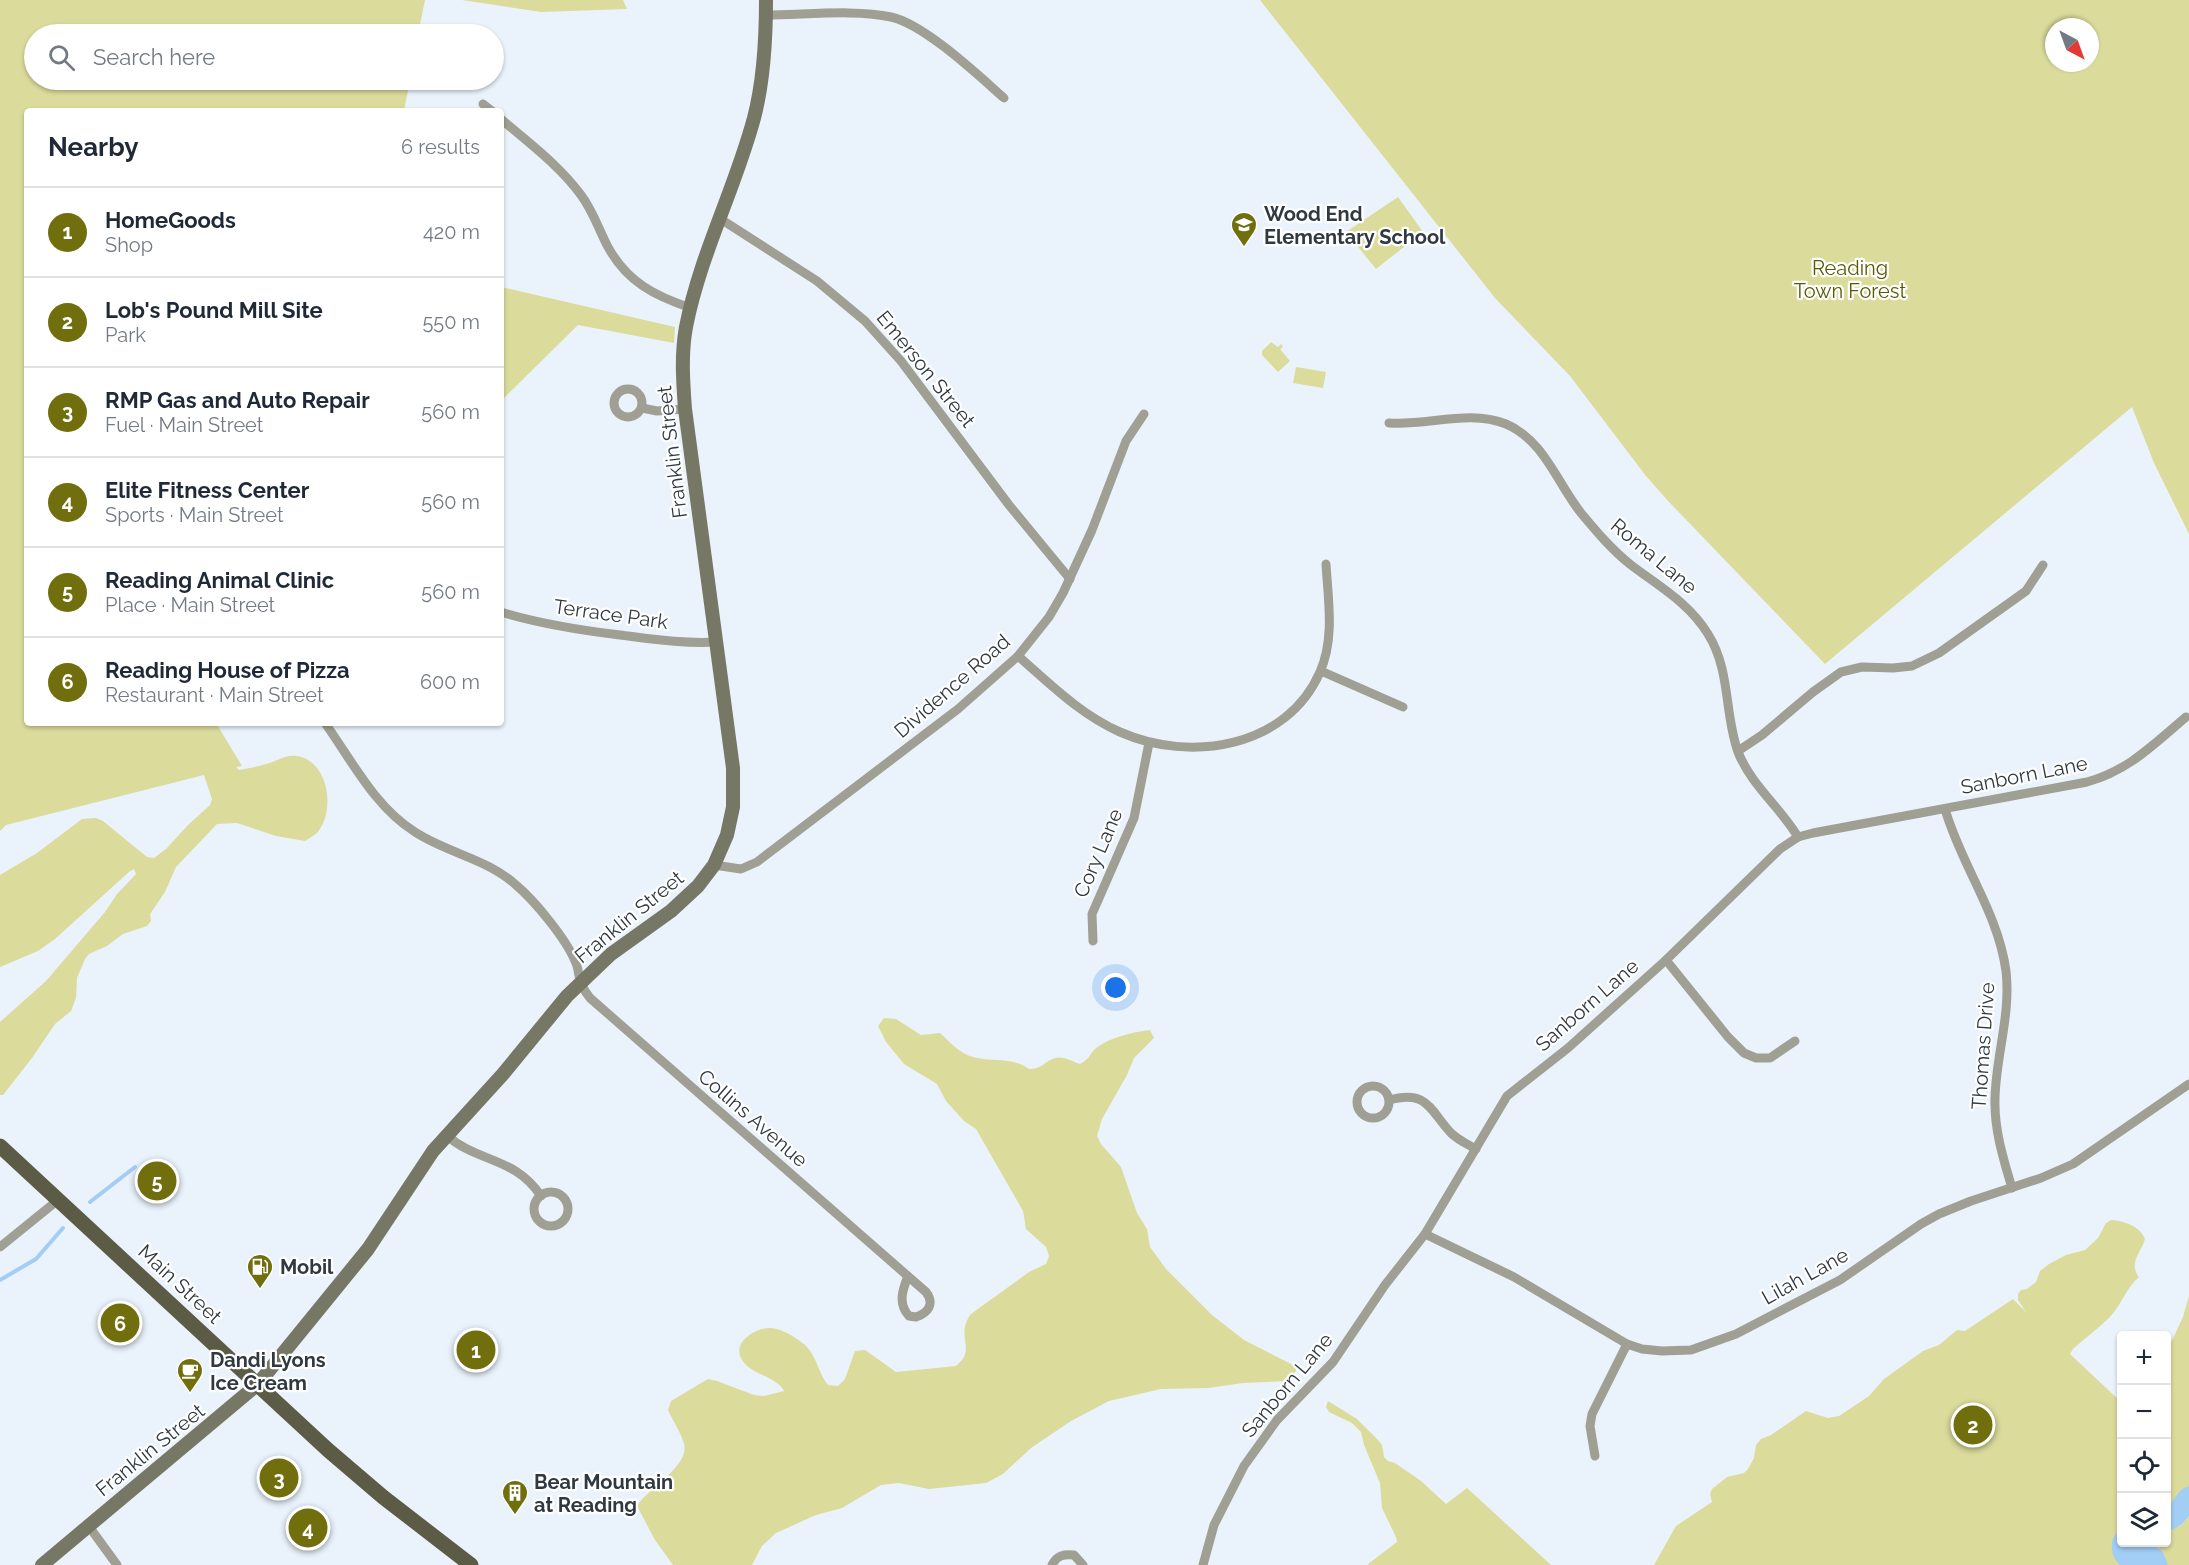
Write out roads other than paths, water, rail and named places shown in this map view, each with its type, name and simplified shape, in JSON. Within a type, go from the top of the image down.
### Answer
[{"type":"main road","name":"Franklin Street","points":[[42,1565],[258,1384],[368,1249],[446,1135],[503,1074],[580,982],[611,954],[682,902],[714,866],[730,823],[734,787],[731,749],[685,409],[682,358],[691,308],[719,218],[747,141],[759,98],[764,56],[766,0]]},
{"type":"main road","name":"Main Street","points":[[0,1146],[351,1470],[471,1565]]},
{"type":"street","points":[[766,15],[865,14],[893,17],[923,32],[1004,98]]},
{"type":"street","points":[[483,104],[488,108]]},
{"type":"street","points":[[504,122],[556,166],[573,184],[587,204],[615,258],[630,277],[651,292],[691,308]]},
{"type":"street","name":"Emerson Street","points":[[719,218],[817,281],[865,321],[901,361],[1009,505],[1070,579]]},
{"type":"street","points":[[642,408],[657,411],[685,409]]},
{"type":"street","name":"Dividence Road","points":[[714,866],[741,869],[757,862],[958,709],[1018,656],[1048,617],[1070,579],[1092,530],[1126,441],[1144,414]]},
{"type":"street","name":"Roma Lane","points":[[1389,423],[1412,424],[1479,418],[1505,424],[1528,438],[1539,449],[1579,511],[1602,537],[1630,564],[1683,603],[1708,634],[1723,670],[1730,722],[1738,751],[1750,775],[1798,837]]},
{"type":"street","points":[[1018,656],[1092,716],[1117,731],[1149,743],[1182,748],[1206,747],[1249,738],[1273,726],[1292,711],[1306,695],[1321,671],[1328,644],[1330,617],[1326,564]]},
{"type":"street","points":[[1738,751],[1762,735],[1813,692],[1841,672],[1862,667],[1912,666],[1939,653],[2026,591],[2043,565]]},
{"type":"street","name":"Terrace Park","points":[[504,613],[550,625],[595,632],[697,643],[717,642]]},
{"type":"street","points":[[1321,671],[1403,707]]},
{"type":"street","name":"Sanborn Lane","points":[[1203,1565],[1209,1539],[1224,1503],[1257,1446],[1287,1409],[1333,1362],[1385,1285],[1425,1234],[1507,1096],[1568,1048],[1666,960],[1780,849],[1798,837],[1813,833],[2087,782],[2106,776],[2133,762],[2186,717]]},
{"type":"street","name":"Collins Avenue","points":[[327,726],[375,796],[394,817],[424,837],[496,870],[523,891],[570,951],[577,964],[580,982],[590,999],[908,1276]]},
{"type":"street","name":"Cory Lane","points":[[1094,941],[1092,914],[1134,818],[1149,743]]},
{"type":"street","name":"Thomas Drive","points":[[1945,809],[1955,841],[1993,920],[2006,971],[2006,1021],[1995,1090],[1995,1106],[1998,1138],[2012,1188]]},
{"type":"street","points":[[1666,960],[1744,1053],[1756,1059],[1770,1058],[1795,1041]]},
{"type":"street","name":"Lilah Lane","points":[[1425,1234],[1514,1277],[1627,1344],[1642,1349],[1691,1350],[1716,1343],[1840,1280],[1933,1217],[2073,1164],[2189,1084]]},
{"type":"street","points":[[1389,1100],[1407,1097],[1425,1103],[1437,1113],[1453,1135],[1476,1149]]},
{"type":"street","points":[[446,1135],[459,1146],[516,1170],[541,1196]]},
{"type":"street","points":[[0,1247],[58,1200]]},
{"type":"street","points":[[1595,1456],[1590,1426],[1592,1414],[1627,1344]]},
{"type":"street","points":[[88,1525],[117,1565]]},
{"type":"street","points":[[1052,1565],[1060,1556],[1066,1554],[1074,1555],[1083,1565]]},
{"type":"water","points":[[2189,1497],[2189,1516],[2182,1524],[2171,1530],[2171,1519]]},
{"type":"water","points":[[2122,1547],[2127,1547],[2126,1550],[2130,1554],[2144,1551],[2156,1555],[2161,1565],[2157,1565],[2154,1558],[2145,1554],[2129,1558],[2123,1552]]},
{"type":"waterway","points":[[90,1202],[135,1167]]},
{"type":"waterway","points":[[0,1280],[36,1259],[63,1228]]},
{"type":"waterway","points":[[2171,1518],[2189,1497]]},
{"type":"waterway","points":[[2122,1547],[2127,1557],[2145,1554],[2154,1558],[2157,1565]]},
{"type":"place","name":"Wood End Elementary School","points":[[1244,248]]},
{"type":"place","name":"Reading Animal Clinic","points":[[157,1181]]},
{"type":"place","name":"Mobil","points":[[260,1290]]},
{"type":"place","name":"Reading House of Pizza","points":[[120,1323]]},
{"type":"place","name":"HomeGoods","points":[[476,1350]]},
{"type":"place","name":"Dandi Lyons Ice Cream","points":[[190,1394]]},
{"type":"place","name":"Lob's Pound Mill Site","points":[[1973,1425]]},
{"type":"place","name":"RMP Gas and Auto Repair","points":[[279,1478]]},
{"type":"place","name":"Bear Mountain at Reading","points":[[515,1516]]},
{"type":"place","name":"Elite Fitness Center","points":[[308,1528]]},
{"type":"park label","name":"Reading Town Forest","points":[[1850,280]]}]
